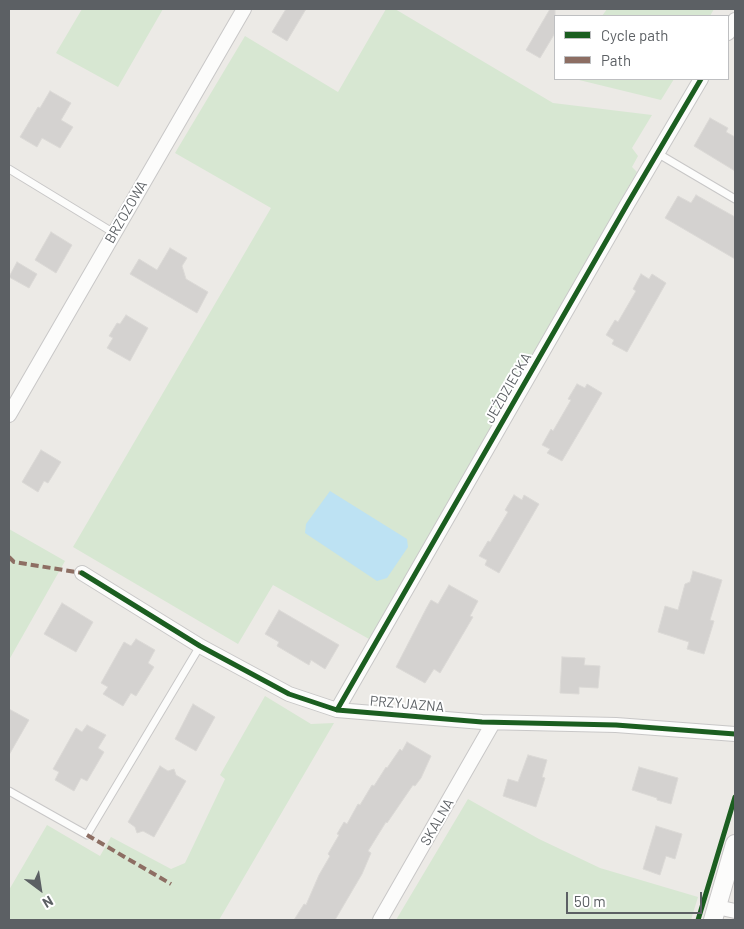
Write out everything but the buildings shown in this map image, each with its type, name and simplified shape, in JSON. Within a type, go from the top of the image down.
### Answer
[{"type":"street","name":"BRZOZOWA","points":[[9,415],[239,10]]},
{"type":"street","points":[[729,31],[735,20]]},
{"type":"street","name":"JEŹDZIECKA","points":[[337,710],[700,80]]},
{"type":"street","name":"PRZYJAZNA","points":[[82,573],[200,646],[289,694],[337,710],[493,723],[616,725],[735,734]]},
{"type":"street","name":"SKALNA","points":[[380,920],[493,723]]},
{"type":"street","points":[[735,844],[715,914],[735,911]]},
{"type":"lane","points":[[657,153],[735,199]]},
{"type":"lane","points":[[9,170],[114,233]]},
{"type":"lane","points":[[9,791],[87,835],[200,646]]},
{"type":"green space","points":[[82,9],[163,9],[118,87],[56,53]]},
{"type":"green space","points":[[386,9],[395,9],[553,103],[652,115],[632,148],[638,156],[632,167],[637,172],[369,639],[273,585],[238,644],[73,547],[271,208],[175,153],[245,36],[338,92]]},
{"type":"green space","points":[[607,9],[714,9],[711,15],[603,15]]},
{"type":"green space","points":[[579,80],[673,80],[661,100]]},
{"type":"green space","points":[[9,529],[65,561],[9,660]]},
{"type":"green space","points":[[265,696],[311,724],[334,723],[219,920],[9,920],[9,890],[47,825],[100,856],[111,837],[171,869],[185,863],[225,779],[220,775]]},
{"type":"green space","points":[[468,799],[539,839],[600,868],[698,897],[691,920],[396,920]]},
{"type":"water","points":[[330,491],[407,539],[408,547],[387,578],[377,581],[305,533],[306,524]]},
{"type":"marked path","points":[[9,557],[14,562],[82,573]]},
{"type":"marked path","points":[[87,835],[171,884]]},
{"type":"cycle path","points":[[337,710],[700,80]]},
{"type":"cycle path","points":[[82,573],[200,646],[289,694],[337,710],[482,722],[616,725],[735,734]]},
{"type":"cycle path","points":[[698,920],[735,797]]}]
